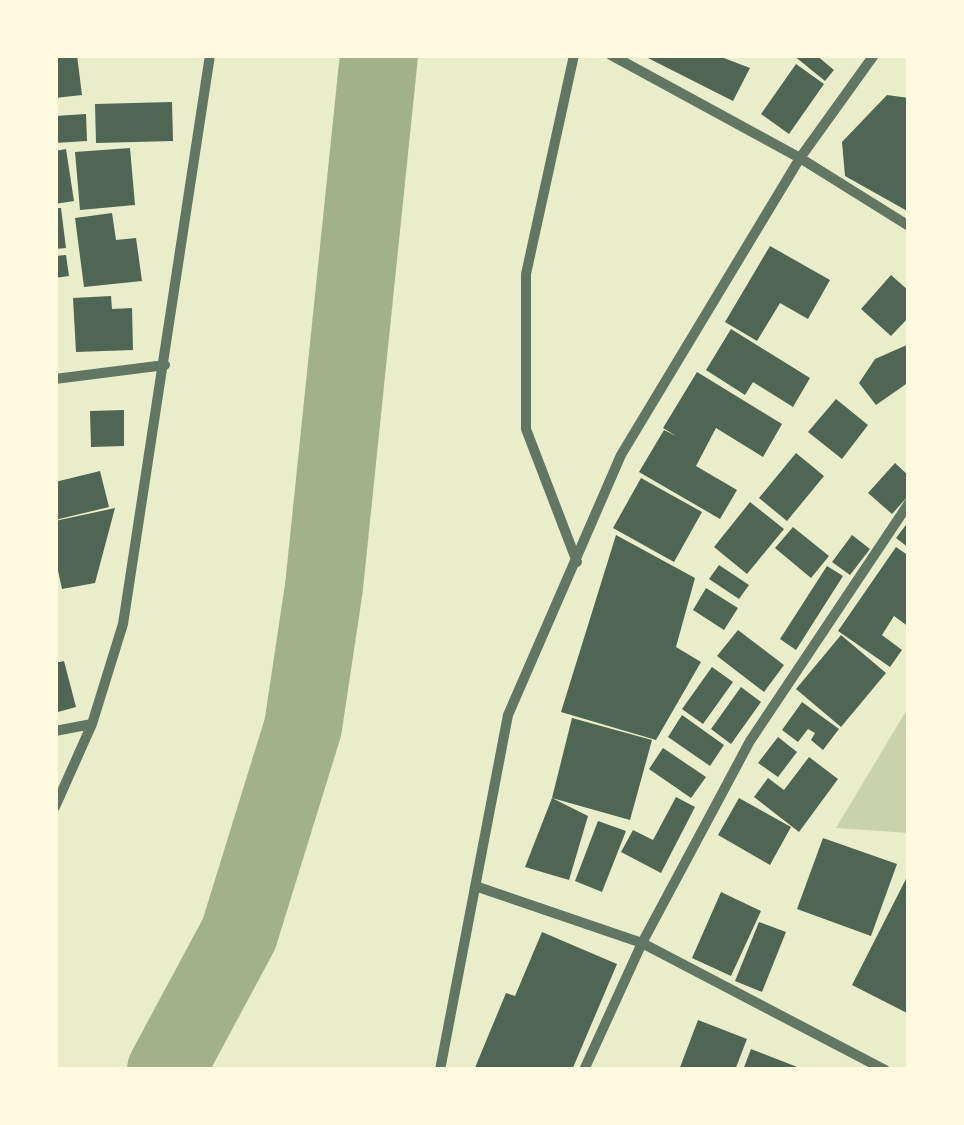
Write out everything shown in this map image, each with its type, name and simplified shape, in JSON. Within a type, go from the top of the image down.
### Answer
[{"type":"street","points":[[55,807],[92,724],[123,624],[210,55]]},
{"type":"street","points":[[574,55],[526,274],[526,429],[577,563]]},
{"type":"street","points":[[611,55],[800,158],[909,226]]},
{"type":"street","points":[[440,1070],[508,715],[621,455],[800,158],[874,55]]},
{"type":"street","points":[[55,380],[165,365]]},
{"type":"street","points":[[584,1070],[642,943],[750,741],[909,503]]},
{"type":"street","points":[[55,731],[92,724]]},
{"type":"street","points":[[478,887],[642,943],[885,1070]]},
{"type":"green space","points":[[909,706],[909,833],[836,828]]},
{"type":"building","points":[[55,55],[77,55],[82,95],[55,98]]},
{"type":"building","points":[[642,55],[716,55],[750,68],[733,101]]},
{"type":"building","points":[[793,55],[816,55],[834,70],[825,81]]},
{"type":"building","points":[[796,64],[824,84],[789,134],[761,114]]},
{"type":"building","points":[[887,95],[909,98],[909,212],[845,176],[842,142]]},
{"type":"building","points":[[172,102],[173,141],[96,143],[95,104]]},
{"type":"building","points":[[86,114],[87,141],[55,143],[55,116]]},
{"type":"building","points":[[130,148],[135,205],[80,210],[75,152]]},
{"type":"building","points":[[66,149],[74,201],[55,204],[55,151]]},
{"type":"building","points":[[55,208],[61,208],[66,248],[55,249]]},
{"type":"building","points":[[112,213],[116,240],[136,238],[142,281],[84,287],[75,218]]},
{"type":"building","points":[[770,246],[830,280],[808,319],[780,303],[757,341],[725,322]]},
{"type":"building","points":[[66,255],[69,276],[55,278],[55,256]]},
{"type":"building","points":[[891,275],[909,291],[909,317],[891,336],[861,309]]},
{"type":"building","points":[[111,296],[112,309],[132,308],[133,350],[76,352],[73,298]]},
{"type":"building","points":[[731,329],[810,378],[793,407],[753,382],[745,395],[706,370]]},
{"type":"building","points":[[909,344],[909,382],[876,405],[859,383],[875,359]]},
{"type":"building","points":[[697,372],[782,424],[763,457],[716,428],[696,466],[737,490],[720,519],[639,472],[664,430],[676,436],[663,428]]},
{"type":"building","points":[[836,399],[868,425],[842,459],[808,432]]},
{"type":"building","points":[[124,410],[124,446],[91,447],[90,411]]},
{"type":"building","points":[[796,453],[824,476],[787,521],[759,498]]},
{"type":"building","points":[[895,463],[909,476],[909,495],[892,514],[868,493]]},
{"type":"building","points":[[100,471],[109,507],[55,520],[55,482]]},
{"type":"building","points":[[641,478],[702,512],[674,562],[613,528]]},
{"type":"building","points":[[750,502],[784,529],[747,574],[714,547]]},
{"type":"building","points":[[115,508],[95,583],[62,589],[55,557],[55,521]]},
{"type":"building","points":[[909,521],[909,548],[896,538]]},
{"type":"building","points":[[793,527],[829,556],[811,578],[775,548]]},
{"type":"building","points":[[616,535],[695,578],[676,647],[701,662],[656,740],[561,712]]},
{"type":"building","points":[[852,535],[870,549],[850,575],[832,562]]},
{"type":"building","points":[[896,547],[909,556],[909,627],[894,616],[882,635],[902,650],[890,667],[838,631]]},
{"type":"building","points":[[719,565],[749,585],[739,599],[709,579]]},
{"type":"building","points":[[827,566],[843,576],[796,650],[780,639]]},
{"type":"building","points":[[706,588],[738,608],[724,630],[693,610]]},
{"type":"building","points":[[738,630],[784,665],[764,692],[717,656]]},
{"type":"building","points":[[841,635],[886,673],[841,727],[796,689]]},
{"type":"building","points":[[64,661],[76,707],[58,712],[55,663]]},
{"type":"building","points":[[712,667],[733,682],[703,724],[682,709]]},
{"type":"building","points":[[741,687],[761,702],[731,744],[711,729]]},
{"type":"building","points":[[802,702],[839,729],[823,750],[811,740],[815,733],[808,729],[798,742],[782,730]]},
{"type":"building","points":[[682,715],[724,745],[710,766],[668,737]]},
{"type":"building","points":[[572,718],[652,740],[630,820],[552,798]]},
{"type":"building","points":[[778,737],[797,752],[778,777],[758,763]]},
{"type":"building","points":[[663,748],[706,777],[691,798],[649,769]]},
{"type":"building","points":[[809,757],[838,779],[799,832],[754,797],[768,778],[784,790]]},
{"type":"building","points":[[676,797],[695,807],[661,873],[621,852],[633,830],[653,840]]},
{"type":"building","points":[[552,798],[588,816],[569,880],[525,867]]},
{"type":"building","points":[[739,798],[791,827],[770,865],[718,835]]},
{"type":"building","points":[[598,821],[626,831],[602,892],[575,881]]},
{"type":"building","points":[[823,838],[897,864],[871,936],[797,909]]},
{"type":"building","points":[[909,873],[909,1014],[852,985]]},
{"type":"building","points":[[721,892],[761,911],[731,976],[692,958]]},
{"type":"building","points":[[759,922],[786,932],[762,992],[735,981]]},
{"type":"building","points":[[542,932],[617,964],[572,1070],[474,1070],[506,993],[515,996]]},
{"type":"building","points":[[698,1020],[747,1039],[735,1070],[679,1070]]},
{"type":"building","points":[[751,1049],[805,1070],[743,1070]]},
{"type":"waterway","points":[[166,1070],[239,934],[303,727],[324,587],[379,55]]}]
